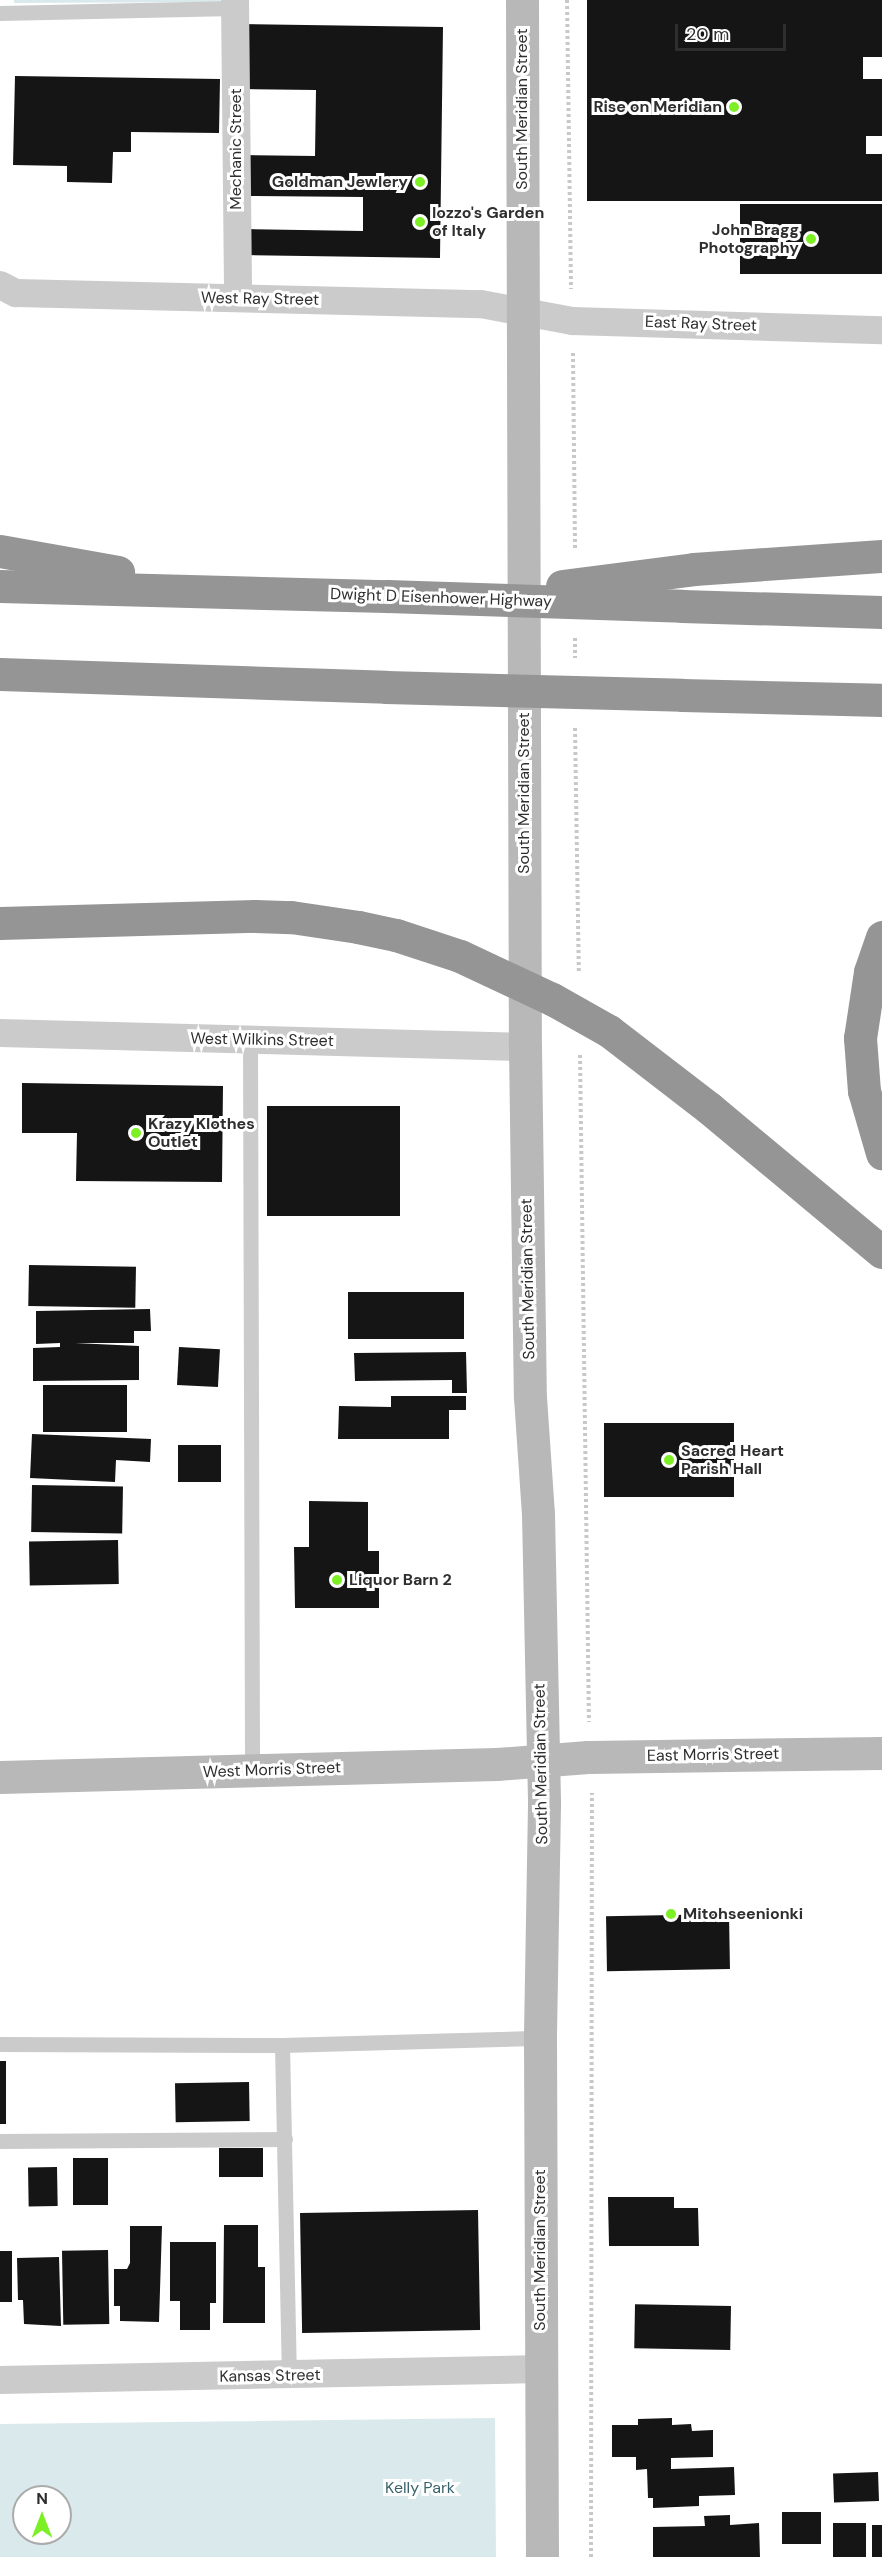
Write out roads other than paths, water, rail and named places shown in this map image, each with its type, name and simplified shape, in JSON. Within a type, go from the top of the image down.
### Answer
[{"type":"highway","points":[[0,551],[217,589]]},
{"type":"highway","points":[[466,598],[694,569],[882,556]]},
{"type":"highway","name":"Dwight D Eisenhower Highway","points":[[0,586],[217,589],[882,612]]},
{"type":"highway","points":[[0,674],[882,700]]},
{"type":"highway","points":[[0,922],[279,917],[358,927],[396,935],[460,956],[552,999],[609,1031],[709,1108],[882,1252]]},
{"type":"highway","points":[[882,937],[868,983],[860,1038],[864,1091],[882,1153]]},
{"type":"main road","name":"South Meridian Street","points":[[522,0],[525,1047],[530,1397],[538,1514],[544,1760],[540,2038],[543,2557]]},
{"type":"main road","name":"East Morris Street","points":[[544,1760],[882,1753]]},
{"type":"main road","name":"West Morris Street","points":[[0,1777],[544,1760]]},
{"type":"street","name":"Mechanic Street","points":[[235,4],[238,298]]},
{"type":"street","name":"West Ray Street","points":[[0,285],[16,293],[481,304],[522,308]]},
{"type":"street","name":"East Ray Street","points":[[522,308],[572,321],[882,330]]},
{"type":"street","name":"West Wilkins Street","points":[[0,1033],[525,1047]]},
{"type":"street","name":"Kansas Street","points":[[0,2380],[289,2376],[541,2369]]},
{"type":"lane","points":[[0,13],[235,4]]},
{"type":"lane","points":[[250,1040],[252,1770]]},
{"type":"lane","points":[[0,2044],[282,2045],[540,2038]]},
{"type":"lane","points":[[282,2045],[289,2376]]},
{"type":"lane","points":[[0,2141],[285,2139]]},
{"type":"place","name":"Rise on Meridian","points":[[734,107]]},
{"type":"place","name":"Goldman Jewlery","points":[[420,182]]},
{"type":"place","name":"Iozzo's Garden of Italy","points":[[420,222]]},
{"type":"place","name":"John Bragg Photography","points":[[811,239]]},
{"type":"place","name":"Krazy Klothes Outlet","points":[[136,1133]]},
{"type":"place","name":"Sacred Heart Parish Hall","points":[[669,1460]]},
{"type":"place","name":"Liquor Barn 2","points":[[337,1580]]},
{"type":"place","name":"Mitohseenionki","points":[[671,1914]]},
{"type":"park label","name":"Kelly Park","points":[[420,2488]]}]
